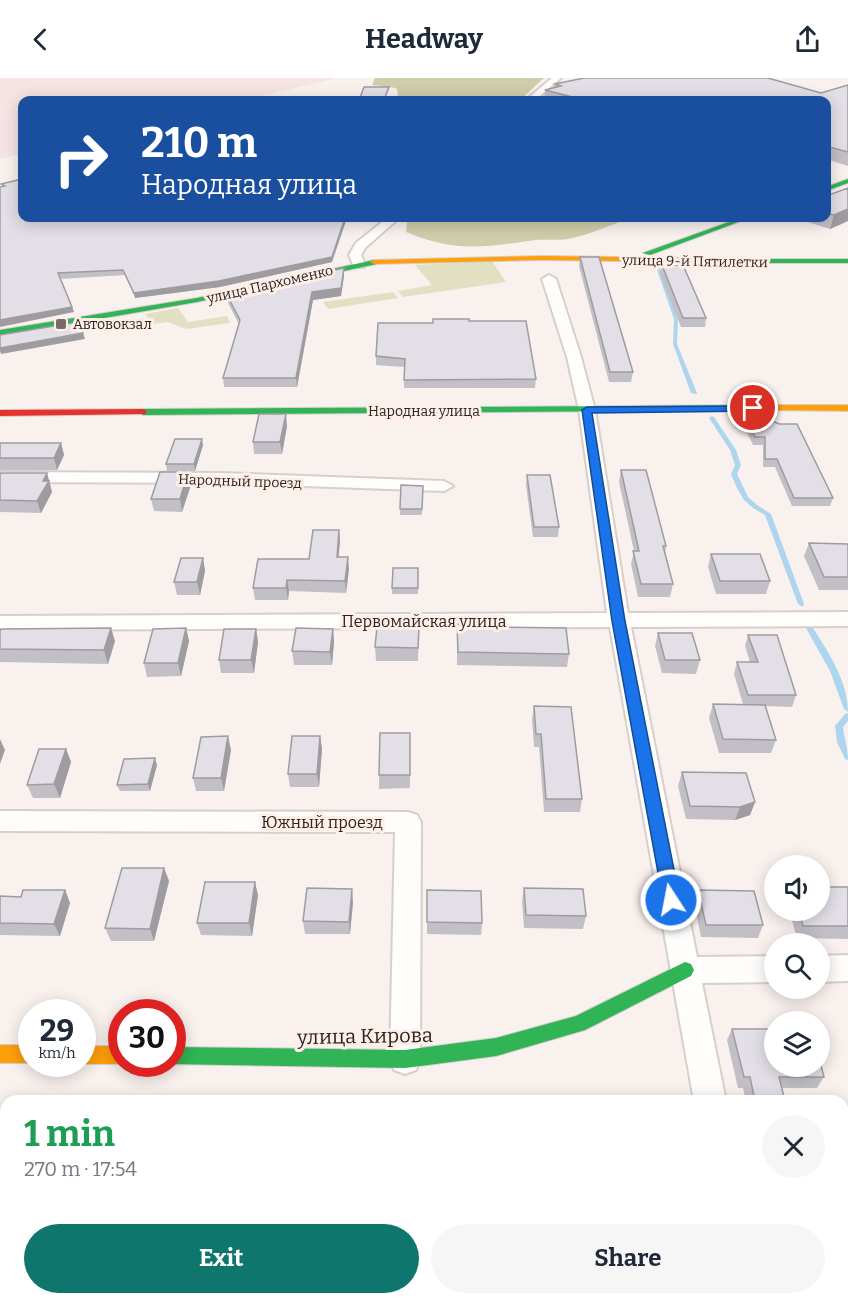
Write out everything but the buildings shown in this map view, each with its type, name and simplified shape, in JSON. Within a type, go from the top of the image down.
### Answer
[{"type":"street","points":[[535,96],[557,78]]},
{"type":"street","points":[[831,187],[848,181]]},
{"type":"street","points":[[359,264],[355,255],[360,246],[388,222]]},
{"type":"street","points":[[623,260],[733,222]]},
{"type":"street","name":"улица Пархоменко","points":[[0,333],[197,300],[359,264],[424,258],[542,258]]},
{"type":"street","name":"улица 9-й Пятилетки","points":[[542,258],[848,261]]},
{"type":"street","points":[[549,279],[574,357],[587,410],[619,621],[709,1095]]},
{"type":"street","name":"Народная улица","points":[[0,413],[848,408]]},
{"type":"street","name":"Народный проезд","points":[[0,477],[221,478],[444,486]]},
{"type":"street","name":"Первомайская улица","points":[[0,623],[848,619]]},
{"type":"street","name":"Южный проезд","points":[[0,821],[408,822],[405,1059]]},
{"type":"street","points":[[830,969],[848,968]]},
{"type":"street","points":[[685,970],[764,969]]},
{"type":"street","name":"улица Кирова","points":[[186,1056],[405,1059],[496,1047],[579,1024],[685,970]]},
{"type":"street","points":[[0,1054],[18,1054]]},
{"type":"shaded area","points":[[0,78],[337,78],[261,96],[18,96],[18,155],[0,159]]},
{"type":"green space","points":[[375,78],[544,78],[524,96],[398,96],[396,88],[372,85]]},
{"type":"green space","points":[[407,222],[621,222],[568,239],[485,246],[455,246],[406,232]]},
{"type":"green space","points":[[492,261],[506,282],[403,297],[398,291],[432,285],[415,265]]},
{"type":"green space","points":[[393,292],[398,298],[328,309],[323,302]]},
{"type":"green space","points":[[178,308],[188,322],[227,316],[230,323],[186,329],[168,322],[153,324],[145,314]]},
{"type":"waterway","points":[[658,267],[676,319],[675,344],[694,393]]},
{"type":"waterway","points":[[712,418],[733,450],[738,465],[734,474],[743,494],[750,503],[768,514],[801,604]]},
{"type":"waterway","points":[[810,628],[834,671],[848,709]]},
{"type":"waterway","points":[[848,716],[839,726],[841,742],[848,757]]},
{"type":"traffic: fast","points":[[831,187],[848,181]]},
{"type":"traffic: fast","points":[[647,253],[734,222]]},
{"type":"traffic: fast","points":[[760,261],[848,261]]},
{"type":"traffic: fast","points":[[0,333],[197,300],[374,262]]},
{"type":"traffic: fast","points":[[143,412],[764,408]]},
{"type":"traffic: fast","points":[[186,1056],[405,1059],[496,1047],[579,1024],[685,970]]},
{"type":"traffic: slow","points":[[374,262],[542,258],[760,261]]},
{"type":"traffic: slow","points":[[764,408],[848,408]]},
{"type":"traffic: slow","points":[[0,1054],[18,1054]]},
{"type":"traffic: slow","points":[[96,1055],[108,1055]]},
{"type":"traffic: jam","points":[[0,413],[143,412]]},
{"type":"place","name":"Автовокзал","points":[[61,324]]},
{"type":"route","points":[[671,900],[619,621],[587,410],[753,408]]}]
